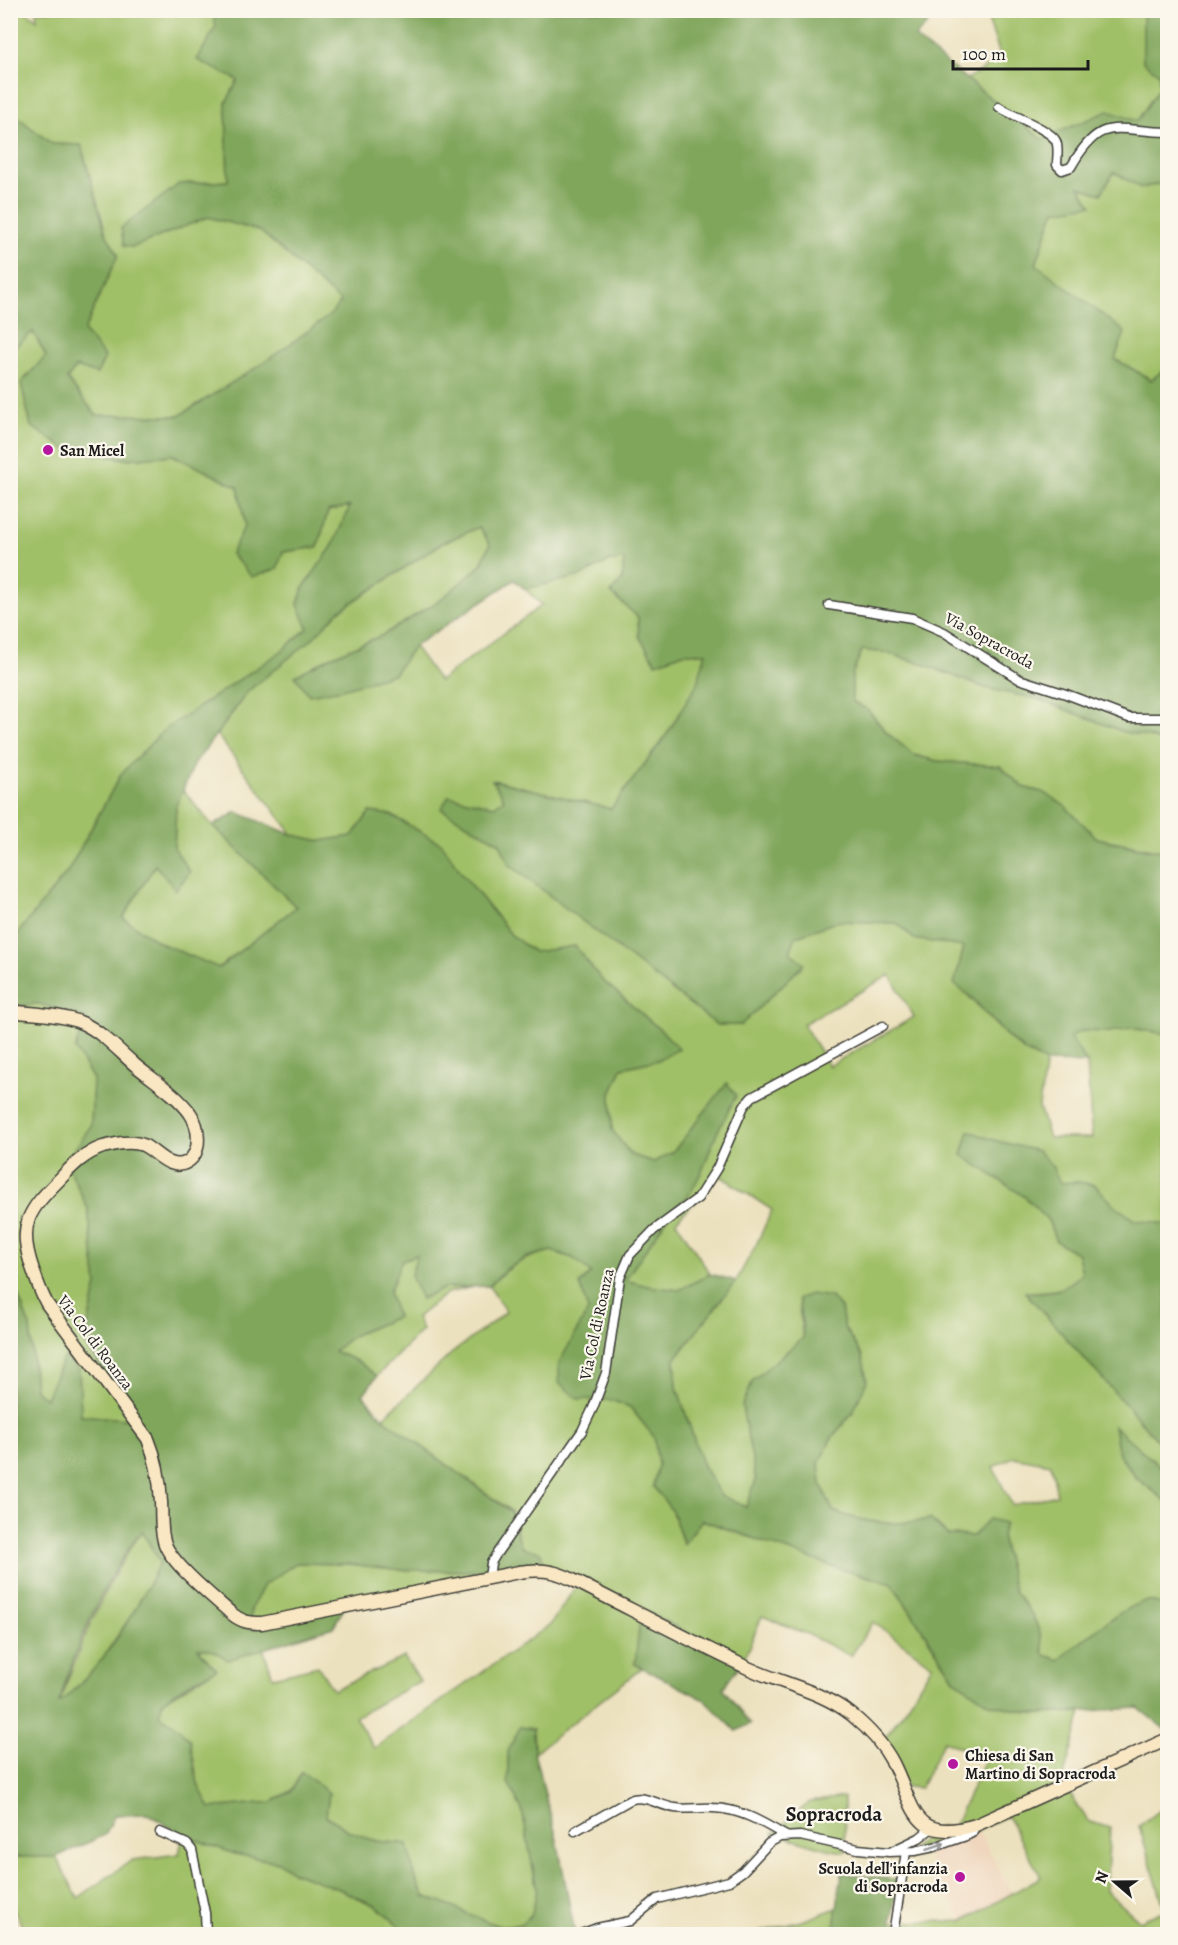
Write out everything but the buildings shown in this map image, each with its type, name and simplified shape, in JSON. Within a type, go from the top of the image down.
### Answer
[{"type":"street","points":[[999,107],[1055,139],[1057,165],[1062,170],[1071,167],[1089,140],[1106,130],[1118,128],[1167,132]]},
{"type":"street","name":"Via Sopracroda","points":[[829,605],[912,618],[944,632],[1019,679],[1129,718],[1167,718]]},
{"type":"street","name":"Via Col di Roanza","points":[[10,1011],[81,1022],[182,1105],[194,1119],[197,1130],[197,1147],[189,1161],[183,1164],[170,1163],[144,1145],[136,1144],[114,1145],[90,1154],[76,1162],[44,1195],[32,1212],[24,1233],[27,1254],[46,1304],[148,1438],[159,1480],[164,1541],[172,1557],[231,1614],[250,1623],[272,1621],[539,1569],[560,1574],[751,1669],[833,1703],[855,1718],[872,1734],[892,1762],[912,1811],[933,1827]]},
{"type":"street","name":"Via Col di Roanza","points":[[489,1578],[491,1563],[497,1553],[582,1431],[593,1408],[606,1372],[620,1278],[630,1255],[654,1230],[698,1198],[708,1185],[744,1106],[752,1097],[883,1026]]},
{"type":"street","points":[[889,1852],[919,1838],[933,1827],[950,1831],[976,1825],[1167,1739]]},
{"type":"street","points":[[575,1831],[630,1800],[638,1798],[674,1808],[711,1807],[739,1812],[759,1820],[786,1836]]},
{"type":"street","points":[[581,1935],[597,1928],[630,1921],[657,1899],[729,1881],[743,1871],[769,1843],[786,1836],[800,1836],[858,1849],[906,1852],[925,1850],[966,1836],[972,1833],[976,1825]]},
{"type":"street","points":[[160,1832],[187,1844],[192,1850],[205,1913],[206,1935]]},
{"type":"street","points":[[893,1935],[906,1852]]},
{"type":"shaded area","points":[[978,1831],[1012,1893],[963,1921],[926,1854]]},
{"type":"green space","points":[[997,10],[1150,11],[1143,15],[1159,74],[1160,87],[1137,121],[1042,139],[967,79],[1001,58],[986,13]]},
{"type":"green space","points":[[11,11],[26,11],[37,20],[36,11],[212,11],[238,80],[226,103],[228,181],[179,184],[133,247],[208,217],[260,231],[341,302],[331,315],[262,364],[179,416],[96,415],[66,379],[76,367],[84,331],[118,254],[106,234],[81,145],[52,144],[11,112]]},
{"type":"green space","points":[[212,11],[938,11],[915,38],[1042,139],[1108,111],[1137,121],[1160,87],[1159,74],[1143,62],[1143,15],[1150,11],[1167,11],[1167,186],[1163,183],[1141,188],[1114,172],[1101,194],[1079,187],[1092,205],[1054,211],[1036,264],[1125,332],[1115,359],[1151,380],[1167,367],[1167,744],[1149,737],[1124,732],[1038,699],[985,688],[887,653],[862,650],[852,675],[852,701],[868,710],[887,733],[914,755],[937,761],[1000,766],[1023,787],[1045,793],[1065,806],[1097,838],[1167,853],[1167,1034],[1131,1028],[1109,1032],[1081,1031],[1070,1037],[1087,1063],[1046,1062],[1025,1051],[1006,1035],[973,999],[954,984],[964,947],[914,939],[897,923],[839,921],[796,936],[790,952],[804,964],[741,1025],[717,1025],[509,864],[500,843],[441,809],[449,796],[494,806],[504,799],[492,780],[611,809],[667,734],[697,684],[706,653],[683,653],[656,663],[639,636],[638,617],[611,593],[622,580],[624,560],[609,561],[581,576],[525,589],[514,580],[414,646],[394,674],[342,689],[309,695],[295,676],[328,658],[383,635],[439,601],[480,566],[490,544],[479,527],[442,543],[339,611],[311,640],[248,691],[195,763],[176,806],[174,848],[190,872],[176,890],[155,865],[123,918],[160,943],[219,968],[296,907],[213,826],[236,812],[293,835],[321,841],[352,836],[370,812],[391,815],[442,844],[461,872],[512,936],[534,952],[575,946],[601,979],[664,1033],[679,1049],[658,1060],[622,1068],[611,1094],[612,1130],[631,1155],[654,1162],[673,1152],[727,1083],[736,1096],[689,1195],[672,1211],[625,1280],[647,1286],[679,1290],[710,1274],[736,1281],[675,1359],[677,1387],[702,1464],[720,1495],[746,1507],[756,1480],[742,1406],[753,1380],[803,1338],[798,1299],[810,1294],[831,1297],[841,1308],[844,1327],[862,1356],[867,1381],[853,1412],[831,1439],[819,1463],[821,1484],[833,1511],[857,1519],[881,1523],[905,1523],[930,1519],[948,1535],[973,1536],[989,1519],[1005,1523],[1001,1535],[1014,1591],[1033,1616],[1041,1636],[1044,1655],[1059,1660],[1103,1625],[1129,1608],[1150,1601],[1167,1607],[1167,1731],[1138,1708],[1038,1714],[990,1704],[955,1680],[892,1583],[837,1568],[702,1520],[684,1544],[671,1509],[653,1486],[658,1465],[654,1437],[630,1407],[611,1400],[578,1399],[559,1383],[559,1363],[588,1311],[580,1284],[591,1273],[573,1258],[551,1251],[528,1257],[508,1268],[489,1286],[445,1288],[421,1299],[411,1275],[417,1255],[402,1260],[389,1292],[397,1317],[354,1335],[334,1351],[357,1361],[377,1376],[363,1395],[383,1418],[511,1512],[521,1547],[541,1552],[545,1572],[403,1570],[348,1564],[296,1563],[264,1585],[251,1609],[251,1629],[345,1607],[333,1627],[228,1660],[215,1651],[198,1648],[217,1669],[163,1701],[159,1715],[174,1724],[190,1740],[198,1785],[210,1808],[272,1802],[291,1791],[302,1772],[329,1793],[326,1816],[349,1831],[375,1841],[408,1844],[414,1876],[424,1896],[501,1927],[521,1924],[532,1914],[537,1890],[522,1810],[508,1782],[508,1752],[520,1727],[533,1729],[534,1753],[557,1839],[575,1934],[409,1934],[376,1906],[293,1872],[279,1862],[235,1854],[183,1835],[148,1814],[115,1815],[105,1835],[56,1857],[17,1857],[11,1861],[10,1243],[17,1293],[30,1327],[35,1390],[46,1398],[64,1357],[79,1369],[81,1415],[136,1420],[84,1342],[97,1285],[88,1209],[66,1162],[91,1126],[93,1079],[75,1049],[86,1018],[39,1004],[11,1006],[11,942],[68,871],[121,774],[164,730],[279,653],[308,628],[298,604],[303,588],[332,547],[350,506],[328,511],[318,547],[283,552],[277,569],[252,577],[231,554],[245,525],[238,487],[173,455],[126,459],[67,450],[31,426],[21,383],[46,356],[33,332],[11,350],[11,112],[52,144],[81,145],[106,234],[118,255],[84,331],[105,357],[97,374],[76,367],[67,379],[96,415],[179,416],[262,364],[330,315],[341,302],[260,231],[208,217],[133,247],[124,246],[121,228],[179,184],[228,181],[226,103],[238,80],[197,60],[216,26]],"holes":[[[142,1531],[160,1562],[117,1638],[91,1673],[59,1703],[83,1636],[104,1590],[116,1568]]]},
{"type":"green space","points":[[1114,172],[1141,188],[1163,183],[1167,186],[1167,253],[1163,256],[1168,266],[1167,367],[1152,380],[1115,359],[1036,265],[1054,211],[1078,187]]},
{"type":"green space","points":[[33,332],[46,356],[21,383],[31,426],[67,450],[126,459],[172,455],[238,487],[245,525],[231,554],[283,552],[318,547],[328,511],[351,505],[332,547],[303,588],[298,604],[308,628],[279,653],[164,730],[121,774],[68,871],[11,942],[10,350]]},
{"type":"green space","points":[[479,527],[490,544],[480,566],[439,601],[383,635],[328,658],[394,674],[414,646],[439,681],[542,605],[525,589],[581,576],[609,561],[625,560],[622,580],[611,593],[638,617],[639,636],[656,663],[683,653],[706,653],[697,684],[667,734],[611,809],[493,780],[504,799],[494,806],[449,796],[469,825],[500,843],[509,864],[717,1025],[741,1025],[804,964],[790,952],[796,936],[839,921],[897,923],[914,939],[964,947],[955,984],[1024,1051],[1046,1062],[1039,1107],[1049,1138],[1092,1138],[1087,1063],[1069,1037],[1081,1031],[1109,1032],[1131,1028],[1167,1034],[1167,1224],[1134,1220],[1113,1204],[1095,1185],[1078,1182],[1060,1183],[1052,1166],[969,1131],[962,1155],[1025,1197],[1048,1220],[1056,1241],[1078,1254],[1082,1273],[1068,1285],[1056,1290],[1026,1293],[1167,1451],[1165,1470],[1114,1427],[1119,1454],[1135,1477],[1167,1502],[1167,1607],[1150,1601],[1078,1645],[1059,1660],[1044,1655],[1041,1636],[1033,1616],[1014,1591],[1001,1535],[1005,1523],[989,1519],[973,1536],[948,1535],[930,1519],[893,1523],[857,1519],[833,1511],[821,1484],[819,1463],[831,1439],[853,1412],[862,1356],[844,1327],[841,1308],[798,1299],[803,1338],[782,1355],[742,1406],[756,1480],[746,1508],[720,1495],[702,1464],[677,1387],[675,1359],[736,1281],[772,1210],[719,1175],[676,1221],[710,1274],[679,1291],[625,1280],[672,1210],[689,1195],[702,1171],[715,1137],[727,1084],[673,1152],[654,1162],[631,1155],[612,1130],[611,1094],[622,1068],[658,1060],[678,1049],[664,1033],[601,979],[575,946],[535,952],[512,936],[461,872],[442,844],[391,815],[370,812],[352,836],[321,841],[293,835],[217,735],[248,691],[311,640],[339,611],[442,543]],"holes":[[[890,975],[914,1017],[829,1066],[803,1024]],[[1013,1457],[1051,1464],[1057,1495],[1012,1505],[993,1467]]]},
{"type":"green space","points":[[862,650],[887,653],[985,688],[1038,699],[1124,732],[1149,737],[1167,744],[1167,853],[1097,838],[1045,793],[1023,787],[1000,766],[937,761],[914,755],[887,733],[868,710],[852,701],[852,675]]},
{"type":"green space","points":[[182,789],[213,826],[296,907],[218,968],[160,943],[123,918],[155,865],[174,848],[176,806]]},
{"type":"green space","points":[[39,1004],[87,1017],[75,1049],[93,1079],[91,1126],[66,1162],[88,1209],[97,1285],[84,1342],[137,1421],[81,1415],[79,1369],[65,1357],[46,1398],[35,1390],[30,1327],[17,1293],[10,1243],[10,1006]]},
{"type":"green space","points":[[969,1131],[997,1141],[1038,1151],[1052,1166],[1060,1183],[1078,1182],[1095,1185],[1113,1204],[1134,1220],[1167,1224],[1167,1451],[1025,1292],[1056,1290],[1075,1280],[1082,1273],[1078,1254],[1056,1241],[1048,1220],[1025,1197],[962,1155]]},
{"type":"green space","points":[[551,1251],[573,1258],[592,1274],[589,1311],[574,1335],[578,1399],[611,1400],[630,1407],[655,1437],[658,1465],[653,1486],[671,1509],[683,1543],[702,1520],[837,1568],[892,1583],[955,1680],[990,1704],[1038,1714],[1082,1712],[1062,1782],[1088,1821],[1110,1828],[1106,1891],[1140,1921],[1165,1910],[1139,1826],[1167,1805],[1167,1934],[890,1934],[891,1922],[963,1921],[1041,1877],[1007,1816],[926,1854],[900,1860],[939,1826],[953,1828],[986,1758],[944,1741],[920,1788],[906,1787],[882,1741],[907,1707],[932,1665],[873,1622],[851,1656],[807,1634],[762,1616],[743,1661],[635,1664],[642,1668],[534,1753],[533,1729],[520,1727],[508,1752],[508,1782],[522,1810],[537,1890],[532,1914],[521,1924],[501,1927],[424,1896],[414,1876],[408,1844],[375,1841],[349,1831],[326,1815],[329,1793],[302,1772],[291,1791],[272,1802],[210,1808],[198,1785],[190,1740],[159,1715],[163,1701],[216,1669],[197,1648],[215,1651],[228,1660],[263,1648],[273,1677],[318,1666],[333,1690],[404,1657],[420,1681],[355,1717],[374,1748],[550,1625],[581,1579],[545,1572],[521,1547],[511,1511],[383,1418],[452,1353],[506,1312],[489,1286],[517,1263]]},
{"type":"green space","points":[[418,1254],[421,1299],[445,1288],[473,1287],[447,1293],[416,1318],[422,1330],[377,1376],[357,1361],[333,1351],[354,1335],[397,1317],[389,1293],[402,1260]]},
{"type":"green space","points":[[1114,1426],[1164,1470],[1167,1464],[1167,1502],[1136,1477],[1119,1454]]},
{"type":"green space","points":[[142,1531],[160,1562],[138,1605],[96,1668],[59,1704],[85,1636],[105,1593]]},
{"type":"green space","points":[[296,1563],[348,1564],[403,1570],[519,1572],[345,1607],[251,1629],[251,1609],[264,1585]]},
{"type":"green space","points":[[641,1609],[743,1661],[723,1688],[750,1724],[736,1731],[705,1700],[635,1664]]},
{"type":"green space","points":[[844,1797],[845,1852],[773,1833],[810,1802]]},
{"type":"green space","points":[[183,1835],[235,1854],[279,1862],[293,1872],[376,1906],[409,1934],[20,1934],[21,1924],[11,1903],[10,1861],[17,1857],[56,1857],[78,1898],[132,1860],[179,1854]]},
{"type":"green space","points":[[842,1873],[897,1880],[890,1934],[833,1934]]},
{"type":"green space","points":[[837,1908],[833,1934],[752,1934],[802,1921]]},
{"type":"place","name":"San Micel","points":[[48,450]]},
{"type":"place","name":"Chiesa di San Martino di Sopracroda","points":[[953,1764]]},
{"type":"place","name":"Scuola dell'infanzia di Sopracroda","points":[[960,1877]]},
{"type":"district","name":"Sopracroda","points":[[834,1814]]}]
